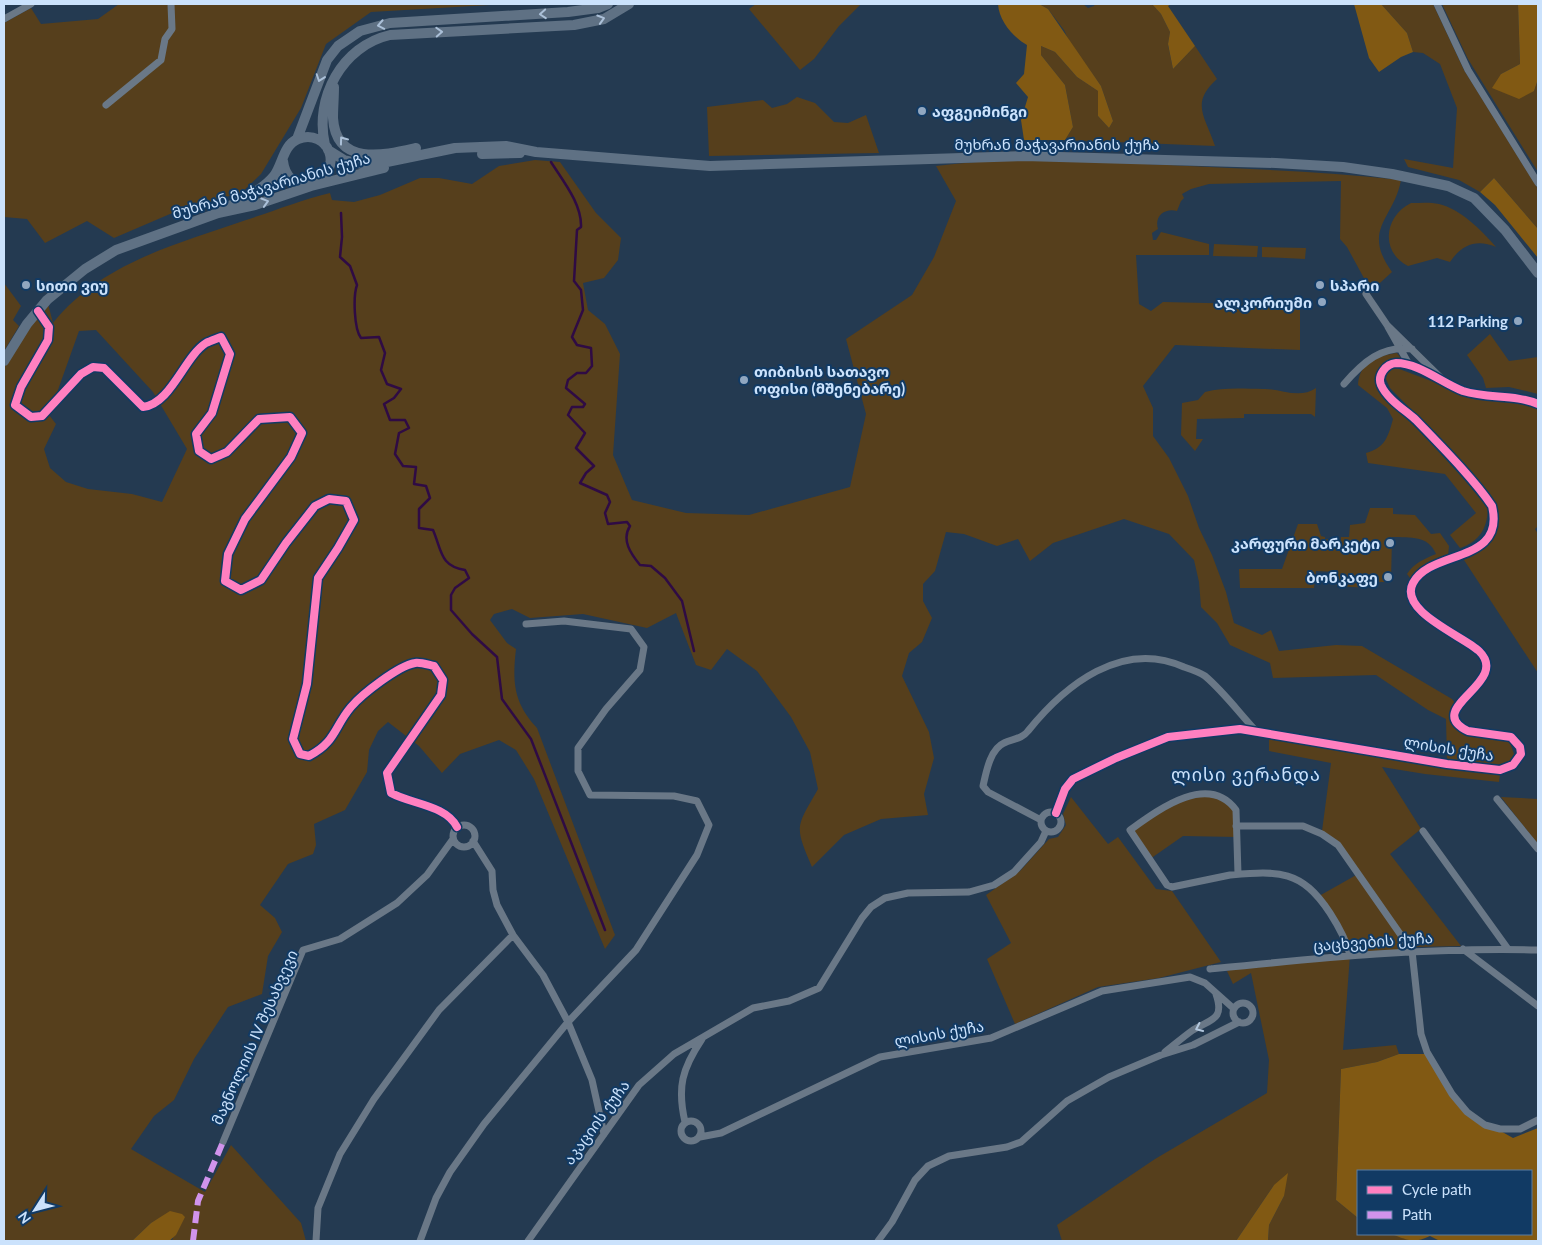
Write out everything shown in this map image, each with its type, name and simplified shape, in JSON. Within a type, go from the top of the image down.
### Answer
[{"type":"main road","points":[[218,213],[264,187],[274,176],[283,161],[287,148],[297,139],[327,60],[347,38],[360,31],[390,23],[561,12],[598,8],[608,4]]},
{"type":"main road","points":[[283,161],[287,174],[292,180],[311,186],[324,179],[328,173],[331,157],[327,148],[322,116],[325,101],[342,65],[353,52],[377,38],[390,35],[574,25],[604,19],[629,4]]},
{"type":"main road","points":[[334,81],[333,119],[335,127],[345,145],[364,156],[380,155],[450,142],[474,142],[506,146]]},
{"type":"main road","points":[[297,139],[312,138],[327,148]]},
{"type":"main road","name":"მუხრან მაჭავარიანის ქუჩა","points":[[327,148],[349,162],[372,164],[450,148],[506,146],[536,152]]},
{"type":"main road","name":"მუხრან მაჭავარიანის ქუჩა","points":[[4,361],[38,310],[74,277],[116,250],[218,213],[255,205],[311,186],[445,155],[536,152],[710,166],[1024,156],[1276,163],[1343,167],[1392,174],[1448,186],[1474,198],[1505,230],[1538,273]]},
{"type":"street","points":[[4,19],[31,4]]},
{"type":"street","points":[[106,105],[161,60],[165,40],[172,30],[171,4]]},
{"type":"street","points":[[1437,4],[1468,70],[1538,183]]},
{"type":"street","points":[[1366,294],[1387,325],[1410,366]]},
{"type":"street","points":[[38,310],[49,326],[48,340],[21,387],[15,405],[31,417],[42,416],[81,374],[93,367],[104,368],[143,407],[149,407],[178,378],[196,352],[206,343],[221,337],[230,354],[212,413],[196,434],[199,451],[211,459],[227,452],[259,420],[290,418],[302,434],[291,457],[245,519],[228,554],[225,581],[241,590],[261,580],[286,543],[315,506],[329,499],[346,500],[354,520],[318,578],[307,684],[293,739],[300,754],[309,756],[322,750],[331,741],[350,708],[372,686],[415,663],[434,666],[444,680],[441,695],[387,773],[391,793],[404,799],[421,803],[453,819],[458,827]]},
{"type":"street","points":[[1387,325],[1445,382]]},
{"type":"street","points":[[1344,384],[1372,357],[1399,348],[1412,349]]},
{"type":"street","name":"ლისის ქუჩა","points":[[1056,813],[1065,789],[1073,779],[1148,744],[1168,737],[1230,730],[1240,729],[1447,764],[1500,770],[1508,769],[1518,761],[1521,754],[1520,747],[1511,737],[1468,731],[1458,723],[1456,709],[1462,698],[1480,684],[1486,669],[1485,661],[1478,650],[1420,610],[1411,598],[1412,584],[1421,573],[1431,566],[1462,556],[1484,542],[1491,530],[1494,514],[1492,506],[1382,387],[1380,377],[1386,368],[1396,363],[1410,366],[1472,394],[1522,398],[1538,404]]},
{"type":"street","points":[[420,1241],[436,1198],[450,1172],[484,1124],[568,1022],[636,950],[697,855],[709,825],[697,801],[674,796],[590,795],[578,771],[578,748],[606,709],[640,670],[644,647],[631,629],[564,622],[526,624]]},
{"type":"street","points":[[1040,820],[988,792],[984,786],[993,754],[1002,744],[1024,736],[1049,705],[1086,678],[1112,663],[1139,658],[1167,659],[1204,675],[1257,732]]},
{"type":"street","points":[[1238,874],[1236,810],[1223,796],[1211,794],[1188,796],[1166,805],[1130,830],[1167,885],[1172,887],[1238,874],[1282,874],[1299,879],[1319,896],[1346,938],[1350,955]]},
{"type":"street","points":[[1497,799],[1538,849]]},
{"type":"street","points":[[1056,813],[1061,820],[1059,828],[1055,832],[1046,831],[1041,827],[1040,820],[1045,814],[1056,813]]},
{"type":"street","points":[[464,825],[471,828],[474,834],[473,841],[468,846],[461,846],[453,839],[453,832],[458,827],[464,825]]},
{"type":"street","points":[[1236,826],[1303,826],[1322,834],[1338,845],[1412,951],[1421,1034],[1427,1052],[1452,1094],[1467,1112],[1485,1125],[1500,1130],[1520,1129],[1538,1120]]},
{"type":"street","points":[[685,1122],[694,1121],[698,1124],[701,1128],[700,1137],[692,1141],[685,1139],[681,1131],[685,1122],[681,1104],[682,1082],[687,1062],[704,1037],[753,1008],[789,1001],[819,988],[862,918],[871,908],[885,898],[908,893],[969,892],[994,885],[1014,872],[1041,842],[1046,831]]},
{"type":"street","points":[[1423,831],[1508,949]]},
{"type":"street","name":"მაგნოლიის IV შესახვევი","points":[[222,1142],[303,950],[340,940],[397,903],[427,876],[453,839]]},
{"type":"street","points":[[473,841],[492,871],[493,890],[497,905],[513,935],[543,975],[568,1022],[592,1080],[604,1134]]},
{"type":"street","points":[[316,1241],[318,1208],[340,1154],[374,1099],[439,1010],[513,935]]},
{"type":"street","points":[[1462,949],[1538,1006]]},
{"type":"street","name":"ცაცხვების ქუჩა","points":[[1210,969],[1350,955],[1412,951],[1462,949],[1538,950]]},
{"type":"street","name":"ლისის ქუჩა","points":[[700,1137],[721,1133],[880,1057],[991,1038],[1102,992],[1190,977],[1205,982],[1233,1008]]},
{"type":"street","points":[[1161,1055],[1192,1031],[1214,1020],[1219,1009],[1216,992]]},
{"type":"street","points":[[878,1241],[892,1222],[915,1180],[928,1166],[949,1156],[1007,1147],[1021,1142],[1067,1101],[1109,1077],[1161,1055],[1193,1045],[1239,1022],[1246,1022],[1251,1018],[1252,1009],[1244,1002],[1233,1008],[1233,1015],[1239,1022]]},
{"type":"street","name":"აკაციის ქუჩა","points":[[528,1241],[639,1085],[674,1054],[704,1037]]},
{"type":"shaded area","points":[[119,4],[507,4],[371,12],[326,44],[301,108],[261,174],[242,192],[170,214],[114,238],[87,221],[45,243],[27,219],[4,217],[4,23],[31,8],[41,24],[98,19]]},
{"type":"shaded area","points":[[756,4],[861,4],[839,26],[814,59],[800,70],[749,9]]},
{"type":"shaded area","points":[[998,4],[1039,4],[1048,9],[1101,86],[1113,121],[1109,128],[1098,116],[1098,91],[1077,77],[1055,52],[1041,46],[1041,55],[1065,85],[1073,127],[1065,140],[1024,140],[1021,120],[1028,97],[1016,83],[1024,74],[1027,45],[1008,28],[1001,16]]},
{"type":"shaded area","points":[[1039,4],[1083,4],[1088,8],[1095,4],[1152,4],[1161,14],[1170,32],[1168,45],[1173,69],[1195,46],[1217,79],[1204,95],[1202,103],[1204,118],[1215,146],[1065,140],[1073,127],[1065,85],[1041,55],[1041,46],[1055,52],[1077,77],[1098,91],[1098,116],[1109,128],[1113,121],[1101,86],[1069,41],[1064,30],[1048,9]]},
{"type":"shaded area","points":[[1152,4],[1171,4],[1168,6],[1195,46],[1173,69],[1168,44],[1170,32],[1161,14]]},
{"type":"shaded area","points":[[1354,4],[1381,4],[1407,33],[1413,52],[1401,57],[1379,72],[1369,58]]},
{"type":"shaded area","points":[[1381,4],[1433,4],[1464,70],[1538,189],[1538,229],[1494,178],[1480,192],[1459,180],[1408,167],[1404,159],[1453,168],[1457,108],[1440,64],[1423,53],[1413,52],[1407,33]]},
{"type":"shaded area","points":[[1442,4],[1518,4],[1520,64],[1501,74],[1534,91],[1538,79],[1538,172],[1468,59]]},
{"type":"shaded area","points":[[1518,4],[1538,4],[1538,79],[1534,91],[1519,99],[1492,88],[1501,74],[1520,64]]},
{"type":"shaded area","points":[[797,97],[815,103],[834,122],[848,123],[866,115],[879,153],[709,156],[707,107],[763,100],[772,108],[787,104]]},
{"type":"shaded area","points":[[535,160],[560,162],[596,213],[621,238],[618,260],[604,278],[583,283],[588,310],[605,324],[620,354],[613,455],[632,500],[686,513],[749,515],[850,487],[866,414],[846,339],[912,295],[934,257],[956,201],[936,166],[993,161],[1080,161],[1342,174],[1401,180],[1379,234],[1379,245],[1383,257],[1392,272],[1371,291],[1347,247],[1340,239],[1341,181],[1209,184],[1191,189],[1182,194],[1184,198],[1177,211],[1165,212],[1159,217],[1158,229],[1152,233],[1153,240],[1156,240],[1161,232],[1209,244],[1209,255],[1136,255],[1139,304],[1151,311],[1163,302],[1300,305],[1300,350],[1175,345],[1143,386],[1153,408],[1153,436],[1169,458],[1188,496],[1199,528],[1226,592],[1234,623],[1262,635],[1271,630],[1279,651],[1336,645],[1362,646],[1452,699],[1455,703],[1453,710],[1454,718],[1460,731],[1506,739],[1510,743],[1514,754],[1507,763],[1497,767],[1447,759],[1446,719],[1428,710],[1376,675],[1273,678],[1270,663],[1230,645],[1217,623],[1201,607],[1199,582],[1194,560],[1169,534],[1124,519],[1053,543],[1030,561],[1018,539],[997,546],[964,534],[946,532],[935,571],[923,584],[923,601],[932,618],[922,642],[909,653],[902,676],[929,732],[934,758],[924,794],[928,815],[881,819],[844,835],[812,867],[800,834],[800,827],[805,812],[818,789],[810,752],[791,717],[757,671],[727,649],[711,670],[696,665],[676,613],[647,628],[583,614],[530,618],[512,609],[494,614],[490,620],[507,643],[516,649],[514,672],[519,701],[529,719],[537,728],[615,935],[605,949],[534,779],[516,750],[499,740],[460,754],[442,773],[419,746],[388,722],[378,731],[369,750],[367,772],[345,810],[314,824],[316,845],[313,854],[288,864],[260,905],[275,918],[282,932],[268,956],[262,994],[228,1007],[194,1059],[174,1100],[154,1116],[131,1149],[205,1192],[231,1145],[301,1223],[306,1241],[169,1241],[173,1239],[171,1212],[151,1223],[132,1241],[4,1241],[4,361],[47,300],[53,323],[72,302],[94,285],[117,270],[167,247],[298,202],[330,193],[332,200],[354,202],[380,195],[420,178],[439,178],[472,184],[499,166]],"holes":[[[96,330],[153,392],[187,449],[162,502],[132,494],[88,489],[66,482],[50,468],[44,449],[56,424],[49,415],[79,331]]]},
{"type":"shaded area","points":[[1494,178],[1538,229],[1538,258],[1495,205],[1480,192]]},
{"type":"shaded area","points":[[1411,203],[1436,203],[1456,211],[1496,247],[1476,243],[1465,247],[1450,262],[1437,258],[1408,266],[1399,260],[1393,252],[1389,234],[1395,216]]},
{"type":"shaded area","points":[[1214,244],[1258,246],[1257,257],[1213,256]]},
{"type":"shaded area","points":[[1262,247],[1306,248],[1305,259],[1262,257]]},
{"type":"shaded area","points":[[4,283],[21,306],[13,320],[19,326],[4,351]]},
{"type":"shaded area","points":[[1490,334],[1509,361],[1538,357],[1538,394],[1509,387],[1486,388],[1483,378],[1467,355]]},
{"type":"shaded area","points":[[1397,353],[1402,360],[1387,360],[1379,371],[1376,378],[1378,391],[1453,464],[1488,508],[1486,522],[1481,533],[1473,542],[1460,548],[1450,535],[1476,513],[1445,474],[1368,463],[1366,453],[1382,445],[1393,419],[1387,408],[1358,385],[1359,377],[1366,366],[1377,358]]},
{"type":"shaded area","points":[[1394,367],[1476,398],[1520,400],[1538,406],[1538,526],[1535,529],[1538,534],[1538,673],[1464,560],[1492,538],[1497,523],[1494,503],[1454,453],[1390,388],[1386,379],[1388,371]]},
{"type":"shaded area","points":[[1316,388],[1315,417],[1311,414],[1244,414],[1244,418],[1197,419],[1196,439],[1203,439],[1195,451],[1181,435],[1182,403],[1198,400],[1205,392],[1219,389],[1269,389],[1303,393]]},
{"type":"shaded area","points":[[1370,508],[1393,508],[1393,514],[1415,515],[1431,534],[1440,533],[1449,546],[1448,556],[1426,565],[1410,578],[1407,574],[1416,564],[1436,554],[1433,548],[1424,541],[1392,537],[1391,582],[1369,582],[1368,588],[1336,586],[1336,572],[1316,571],[1314,588],[1240,588],[1239,569],[1282,569],[1298,524],[1317,524],[1321,536],[1325,537],[1325,539],[1341,540],[1341,537],[1349,537],[1350,525],[1365,523]]},
{"type":"shaded area","points":[[1269,738],[1500,774],[1499,782],[1382,767],[1421,829],[1390,854],[1461,946],[1412,947],[1339,843],[1322,831],[1331,763],[1269,751]]},
{"type":"shaded area","points":[[1211,794],[1236,810],[1237,837],[1183,836],[1150,859],[1130,830],[1166,805]]},
{"type":"shaded area","points":[[1071,797],[1108,844],[1118,837],[1156,889],[1172,891],[1221,962],[1159,978],[1098,987],[1015,1024],[987,959],[1011,943],[986,895],[1020,871],[1049,839],[1058,837],[1066,825],[1063,814]]},
{"type":"shaded area","points":[[1501,797],[1538,799],[1538,841],[1536,842]]},
{"type":"shaded area","points":[[1358,874],[1412,951],[1350,955],[1319,896]]},
{"type":"shaded area","points":[[1350,955],[1343,1050],[1396,1045],[1399,1054],[1377,1062],[1341,1069],[1336,1200],[1357,1217],[1357,1235],[1394,1235],[1412,1241],[1268,1241],[1269,1225],[1284,1196],[1274,1185],[1236,1241],[1062,1241],[1057,1225],[1155,1159],[1267,1093],[1269,1060],[1251,973],[1233,984],[1227,971],[1243,966]]},
{"type":"shaded area","points":[[1399,1054],[1425,1054],[1467,1112],[1513,1138],[1538,1128],[1538,1241],[1440,1241],[1430,1236],[1415,1240],[1394,1235],[1532,1235],[1532,1170],[1357,1170],[1357,1217],[1336,1200],[1341,1069],[1377,1062]]},
{"type":"shaded area","points":[[1288,1173],[1284,1196],[1269,1225],[1268,1241],[1236,1241],[1274,1185]]},
{"type":"shaded area","points":[[170,1211],[182,1214],[185,1217],[176,1235],[169,1241],[132,1241],[151,1223]]},
{"type":"waterway","points":[[551,162],[575,201],[581,227],[577,230],[574,281],[581,290],[583,310],[572,337],[577,345],[591,348],[592,366],[586,373],[577,373],[568,380],[566,388],[585,404],[583,407],[572,407],[568,415],[585,433],[576,448],[594,466],[586,473],[580,483],[607,495],[610,502],[605,513],[608,524],[627,522],[630,526],[626,536],[627,542],[633,556],[640,565],[651,566],[665,578],[682,601],[694,651]]},
{"type":"waterway","points":[[341,213],[342,237],[340,257],[350,266],[357,285],[355,312],[359,334],[361,338],[379,337],[385,353],[381,370],[387,384],[401,389],[394,398],[384,404],[390,420],[405,420],[409,428],[399,433],[395,454],[403,466],[416,467],[414,484],[426,486],[430,498],[419,509],[419,528],[433,530],[440,551],[446,561],[457,568],[465,570],[469,578],[455,588],[451,595],[451,610],[472,634],[497,657],[502,699],[531,739],[605,930]]},
{"type":"marked path","points":[[193,1241],[198,1201],[223,1142]]},
{"type":"cycle path","points":[[38,311],[49,327],[48,340],[21,387],[15,405],[31,417],[42,416],[81,374],[93,367],[104,368],[143,407],[153,404],[162,398],[198,350],[206,343],[221,337],[230,354],[212,413],[196,434],[199,451],[211,459],[227,452],[259,419],[290,417],[302,433],[291,457],[245,519],[228,554],[225,581],[241,590],[261,580],[286,543],[315,506],[329,499],[346,501],[354,520],[318,578],[307,684],[293,739],[300,754],[309,756],[330,740],[351,707],[381,681],[399,669],[415,663],[434,666],[443,680],[441,695],[387,773],[391,793],[437,809],[452,820],[457,827]]},
{"type":"cycle path","points":[[1056,813],[1065,789],[1073,779],[1116,758],[1168,737],[1240,729],[1447,764],[1500,770],[1513,765],[1521,754],[1520,747],[1511,737],[1468,731],[1456,722],[1455,713],[1460,704],[1485,674],[1486,663],[1479,651],[1423,613],[1415,603],[1411,593],[1413,583],[1422,572],[1478,547],[1488,538],[1493,525],[1492,506],[1476,485],[1416,420],[1387,395],[1381,385],[1380,377],[1389,365],[1396,363],[1405,364],[1422,370],[1463,391],[1520,399],[1538,404]]},
{"type":"place","name":"აფგეიმინგი","points":[[922,111]]},
{"type":"place","name":"სითი ვიუ","points":[[26,285]]},
{"type":"place","name":"სპარი","points":[[1320,285]]},
{"type":"place","name":"ალკორიუმი","points":[[1322,302]]},
{"type":"place","name":"112 Parking","points":[[1518,321]]},
{"type":"place","name":"თიბისის სათავო ოფისი (მშენებარე)","points":[[744,380]]},
{"type":"place","name":"კარფური მარკეტი","points":[[1390,543]]},
{"type":"place","name":"ბონკაფე","points":[[1388,577]]},
{"type":"district","name":"ლისი ვერანდა","points":[[1246,774]]}]
